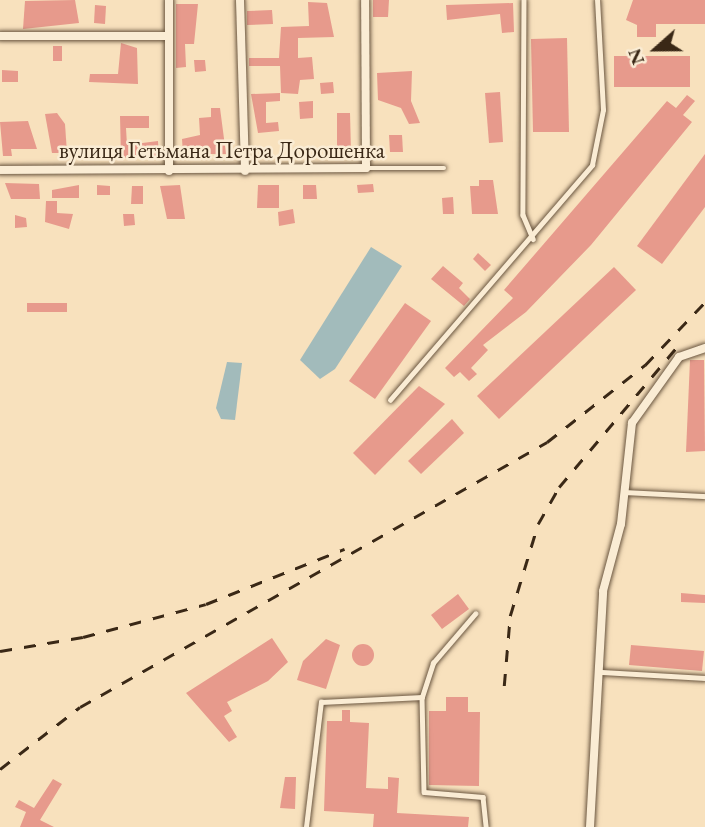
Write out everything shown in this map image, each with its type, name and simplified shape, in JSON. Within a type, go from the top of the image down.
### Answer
[{"type":"street","points":[[169,0],[169,171]]},
{"type":"street","points":[[240,0],[245,171]]},
{"type":"street","points":[[365,0],[366,168]]},
{"type":"street","points":[[0,36],[168,36]]},
{"type":"street","name":"вулиця Гетьмана Петра Дорошенка","points":[[0,170],[245,171],[366,168]]},
{"type":"street","points":[[590,827],[602,672],[603,591],[626,492],[632,423],[679,357],[705,348]]},
{"type":"lane","points":[[524,0],[523,215],[533,239]]},
{"type":"lane","points":[[390,400],[533,239],[600,149],[597,0]]},
{"type":"lane","name":"вулиця Гетьмана Петра Дорошенка","points":[[366,168],[444,168]]},
{"type":"lane","points":[[626,492],[705,496]]},
{"type":"lane","points":[[475,614],[433,663],[422,697],[424,792],[483,797],[486,827]]},
{"type":"lane","points":[[602,672],[705,678]]},
{"type":"lane","points":[[306,827],[321,702],[422,697]]},
{"type":"water","points":[[371,247],[402,266],[335,369],[320,379],[300,360]]},
{"type":"water","points":[[227,362],[242,363],[235,420],[221,419],[216,408]]},
{"type":"building","points":[[75,0],[79,23],[23,29],[25,1]]},
{"type":"building","points":[[373,0],[389,0],[388,17],[373,17]]},
{"type":"building","points":[[633,0],[705,0],[705,24],[656,24],[656,37],[637,37],[637,25],[626,20]]},
{"type":"building","points":[[308,2],[327,3],[334,37],[298,38],[298,58],[312,57],[314,79],[300,80],[298,94],[281,93],[280,66],[249,66],[249,58],[279,58],[281,27],[309,26]]},
{"type":"building","points":[[513,3],[514,32],[502,33],[500,14],[447,20],[446,5]]},
{"type":"building","points":[[176,4],[198,4],[194,44],[185,44],[186,67],[176,68]]},
{"type":"building","points":[[95,5],[106,6],[105,24],[94,23]]},
{"type":"building","points":[[272,10],[273,24],[247,25],[247,11]]},
{"type":"building","points":[[567,38],[569,132],[533,132],[531,39]]},
{"type":"building","points":[[121,43],[137,48],[138,84],[89,82],[90,74],[118,74]]},
{"type":"building","points":[[53,46],[62,46],[62,61],[53,61]]},
{"type":"building","points":[[614,56],[690,56],[690,87],[614,87]]},
{"type":"building","points":[[194,60],[205,60],[206,71],[195,72]]},
{"type":"building","points":[[2,70],[18,71],[18,82],[2,82]]},
{"type":"building","points":[[412,71],[411,101],[420,123],[409,124],[401,108],[378,100],[377,73]]},
{"type":"building","points":[[333,82],[334,93],[321,94],[320,83]]},
{"type":"building","points":[[500,92],[503,142],[489,143],[485,93]]},
{"type":"building","points":[[280,93],[280,101],[266,102],[266,123],[278,122],[279,131],[258,133],[251,94]]},
{"type":"building","points":[[687,95],[695,101],[683,115],[692,122],[591,245],[526,312],[483,345],[488,350],[471,368],[477,374],[469,381],[460,372],[454,377],[445,368],[513,298],[504,290],[667,101],[676,108]]},
{"type":"building","points":[[313,101],[313,118],[300,119],[299,102]]},
{"type":"building","points":[[211,108],[220,108],[226,154],[183,154],[182,139],[200,135],[199,118],[211,117]]},
{"type":"building","points":[[57,113],[65,124],[67,153],[52,153],[45,114]]},
{"type":"building","points":[[337,113],[350,113],[351,152],[337,152]]},
{"type":"building","points":[[120,116],[149,116],[149,128],[126,128],[127,145],[158,141],[159,157],[121,158]]},
{"type":"building","points":[[28,121],[37,149],[11,149],[12,156],[3,156],[0,122]]},
{"type":"building","points":[[389,135],[402,135],[403,152],[390,152]]},
{"type":"building","points":[[705,154],[705,207],[662,264],[637,246]]},
{"type":"building","points":[[479,180],[493,180],[498,214],[472,214],[470,186],[479,186]]},
{"type":"building","points":[[5,183],[39,184],[40,199],[11,199]]},
{"type":"building","points":[[373,184],[374,192],[358,193],[357,185]]},
{"type":"building","points":[[79,185],[79,198],[52,198],[52,190]]},
{"type":"building","points":[[97,185],[110,186],[110,195],[97,195]]},
{"type":"building","points":[[180,185],[185,219],[167,219],[160,186]]},
{"type":"building","points":[[258,185],[279,185],[279,208],[257,208]]},
{"type":"building","points":[[303,185],[316,185],[317,199],[303,199]]},
{"type":"building","points":[[132,186],[143,186],[143,204],[131,204]]},
{"type":"building","points":[[453,197],[454,214],[443,214],[442,198]]},
{"type":"building","points":[[46,201],[57,201],[57,213],[73,214],[69,229],[45,222]]},
{"type":"building","points":[[293,209],[295,223],[279,226],[278,212]]},
{"type":"building","points":[[123,214],[134,214],[135,225],[124,226]]},
{"type":"building","points":[[15,215],[26,218],[27,227],[15,228]]},
{"type":"building","points":[[478,253],[491,265],[485,271],[473,259]]},
{"type":"building","points":[[443,266],[463,283],[459,288],[470,299],[464,306],[431,279]]},
{"type":"building","points":[[614,267],[636,290],[499,419],[477,396]]},
{"type":"building","points":[[27,303],[67,303],[67,312],[27,312]]},
{"type":"building","points":[[405,303],[431,321],[375,399],[349,381]]},
{"type":"building","points":[[690,360],[704,360],[705,451],[686,452]]},
{"type":"building","points":[[419,386],[445,404],[375,475],[353,453]]},
{"type":"building","points":[[452,419],[464,433],[421,474],[408,461]]},
{"type":"building","points":[[681,593],[705,595],[705,603],[681,602]]},
{"type":"building","points":[[458,594],[469,609],[442,629],[431,615]]},
{"type":"building","points":[[272,638],[288,662],[268,681],[227,702],[232,711],[224,716],[237,737],[229,742],[186,693]]},
{"type":"building","points":[[326,639],[340,645],[326,689],[297,680],[303,661]]},
{"type":"building","points":[[363,644],[371,647],[374,655],[371,663],[363,666],[355,663],[352,655],[355,647]]},
{"type":"building","points":[[631,645],[704,651],[702,671],[629,665]]},
{"type":"building","points":[[446,697],[468,697],[468,712],[480,712],[479,786],[429,785],[429,711],[446,711]]},
{"type":"building","points":[[342,710],[350,710],[350,722],[369,723],[366,788],[388,789],[388,777],[399,778],[397,813],[469,817],[468,827],[373,827],[374,814],[324,811],[327,721],[342,721]]},
{"type":"building","points":[[285,777],[296,777],[295,809],[280,808]]},
{"type":"building","points":[[53,779],[62,784],[40,820],[54,827],[20,827],[26,812],[15,807],[19,800],[34,808]]},
{"type":"railway","points":[[0,769],[80,707],[547,442],[645,365],[705,302]]},
{"type":"railway","points":[[504,686],[510,616],[538,524],[559,487],[681,342]]},
{"type":"railway","points":[[0,651],[83,637],[206,604],[344,549]]}]
